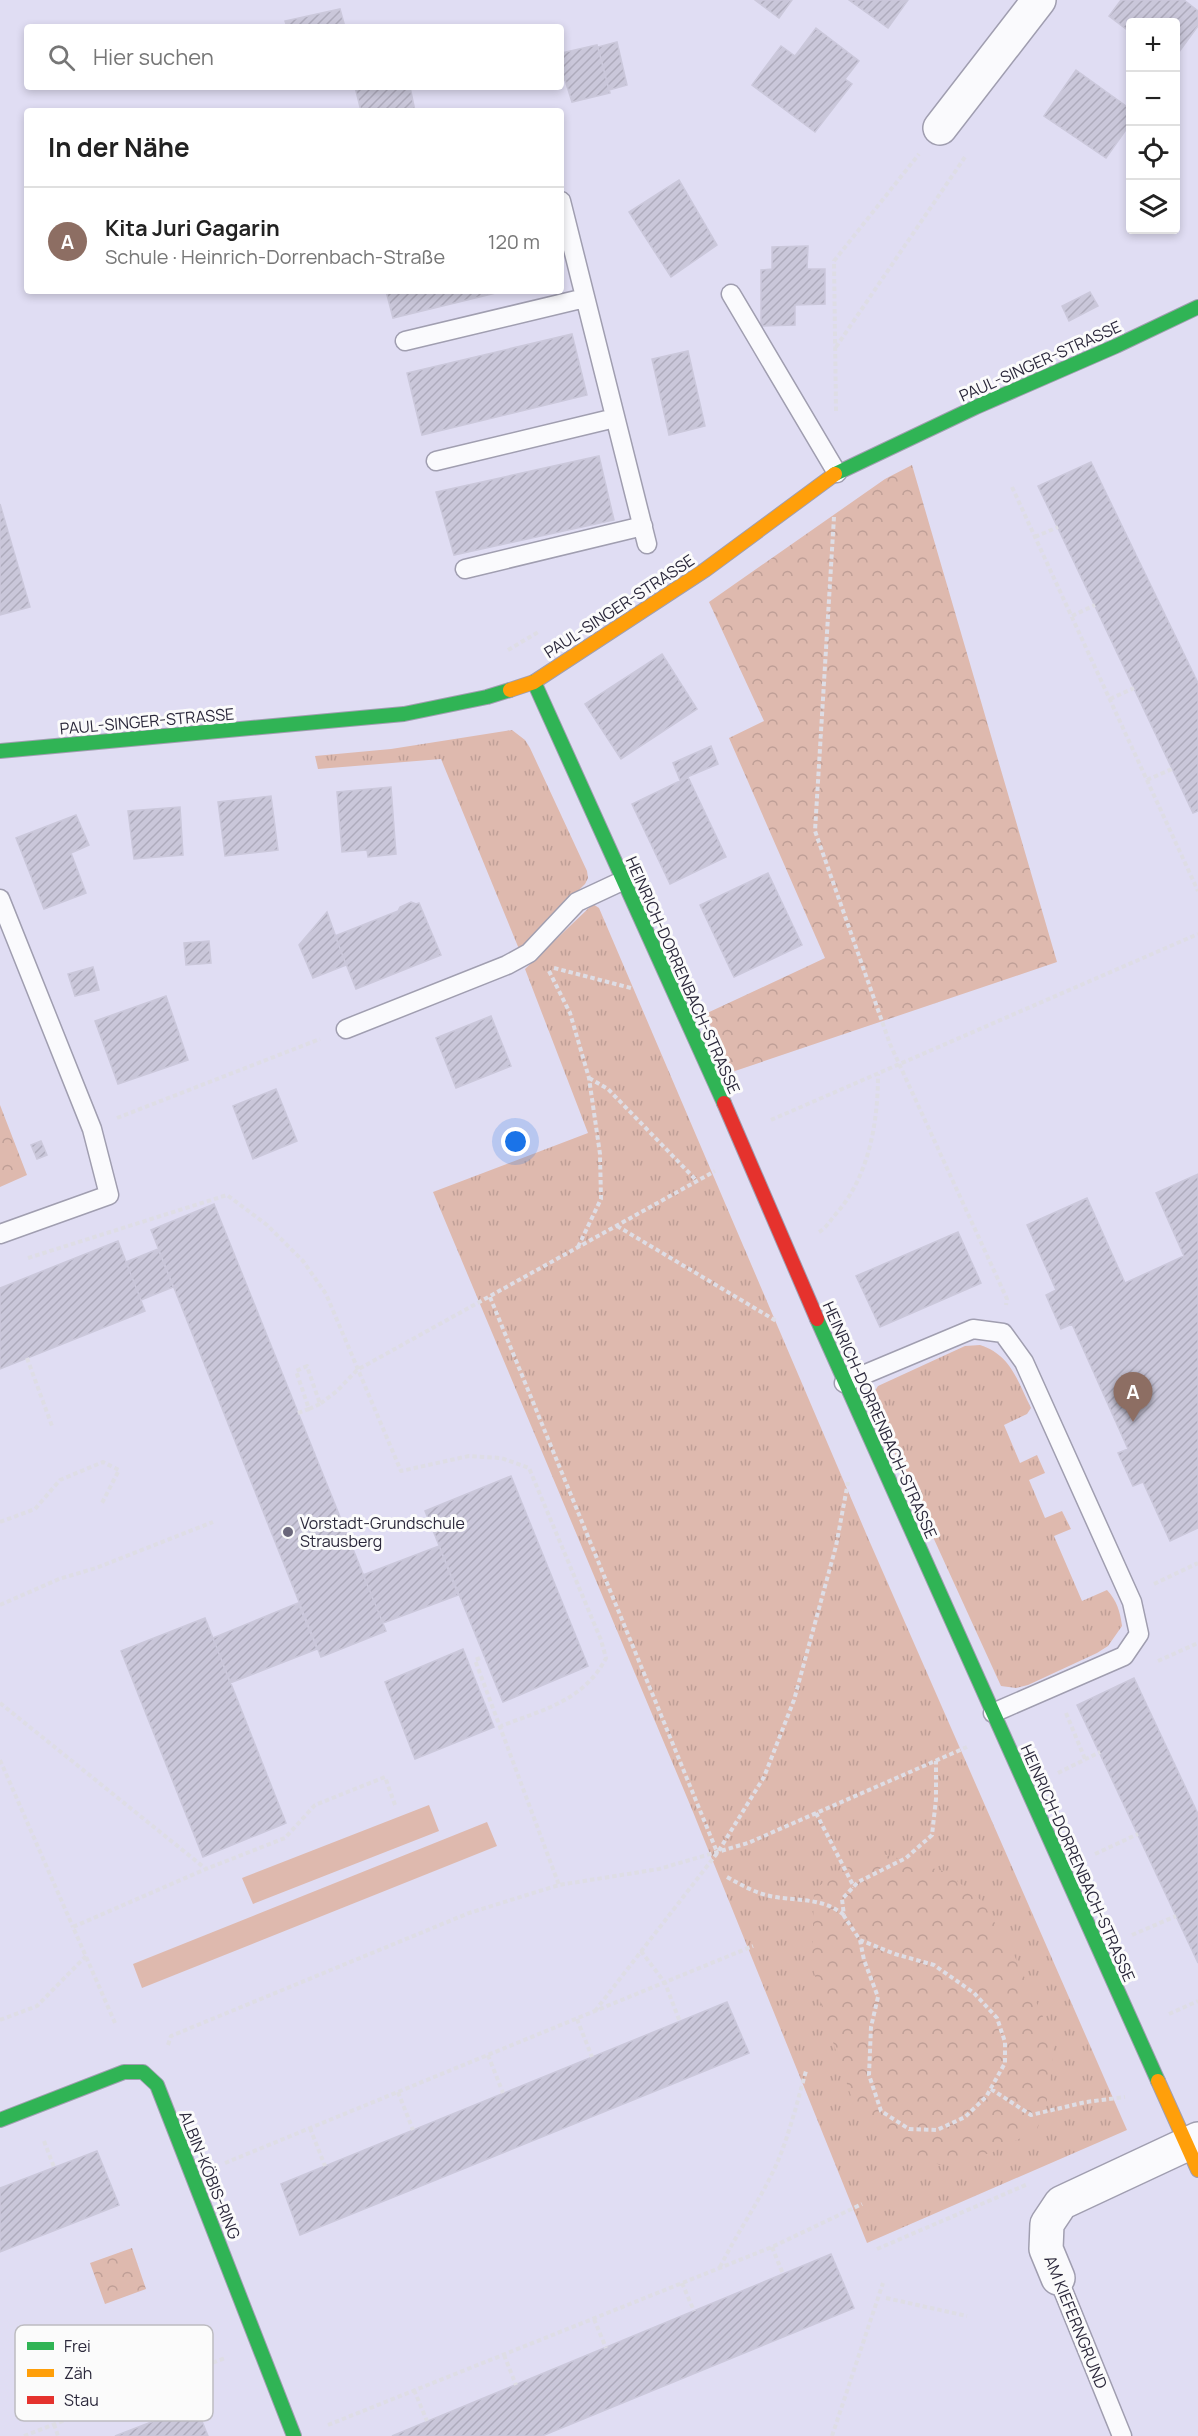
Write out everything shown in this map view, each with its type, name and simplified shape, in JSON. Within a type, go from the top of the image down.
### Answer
[{"type":"street","points":[[940,128],[1039,0]]},
{"type":"street","name":"PAUL-SINGER-STRASSE","points":[[0,751],[404,714],[487,697],[534,682],[705,570],[837,473],[976,407],[1116,346],[1198,307]]},
{"type":"street","name":"HEINRICH-DORRENBACH-STRASSE","points":[[534,682],[1098,1950],[1165,2099],[1194,2151]]},
{"type":"street","points":[[0,2120],[124,2072],[143,2072],[156,2085]]},
{"type":"street","name":"ALBIN-KÖBIS-RING","points":[[156,2085],[194,2176],[294,2436]]},
{"type":"street","name":"AM KIEFERNGRUND","points":[[1058,2278],[1047,2249],[1047,2224],[1061,2203],[1194,2151]]},
{"type":"lane","points":[[465,569],[645,535],[564,213]]},
{"type":"lane","points":[[731,294],[837,473]]},
{"type":"lane","points":[[405,341],[585,298]]},
{"type":"lane","points":[[436,460],[615,418]]},
{"type":"lane","points":[[346,1029],[507,966],[529,953],[577,902],[622,881]]},
{"type":"lane","points":[[0,899],[92,1129],[109,1195],[0,1234]]},
{"type":"lane","points":[[844,1383],[973,1329],[1003,1333],[1024,1362],[1129,1596],[1139,1634],[1124,1656],[993,1713]]},
{"type":"lane","name":"AM KIEFERNGRUND","points":[[1058,2278],[1122,2436]]},
{"type":"path","points":[[836,414],[834,261],[940,128]]},
{"type":"path","points":[[835,347],[971,148]]},
{"type":"path","points":[[837,473],[814,831],[890,1044],[1007,1299],[1003,1333]]},
{"type":"path","points":[[1012,487],[1198,891]]},
{"type":"path","points":[[1035,537],[1058,527]]},
{"type":"path","points":[[1072,616],[1095,605]]},
{"type":"path","points":[[1110,699],[1134,688]]},
{"type":"path","points":[[1147,780],[1172,769]]},
{"type":"path","points":[[737,1134],[1198,934]]},
{"type":"path","points":[[577,1248],[601,1199],[600,1154],[588,1078],[570,1013],[547,967],[636,989]]},
{"type":"path","points":[[92,1129],[346,1029]]},
{"type":"path","points":[[786,1247],[822,1230],[844,1205],[862,1171],[872,1136],[878,1104],[878,1074]]},
{"type":"path","points":[[588,1078],[608,1089],[696,1180]]},
{"type":"path","points":[[298,1413],[320,1404],[338,1390],[357,1370],[696,1180],[747,1157]]},
{"type":"path","points":[[22,1260],[226,1195],[267,1226],[303,1261],[326,1294],[401,1471],[470,1456],[501,1458],[529,1468],[601,1640],[606,1658],[599,1672],[573,1697],[501,1726]]},
{"type":"path","points":[[616,1225],[784,1326]]},
{"type":"path","points":[[490,1297],[718,1852]]},
{"type":"path","points":[[27,1359],[52,1426]]},
{"type":"path","points":[[309,1409],[296,1371],[307,1366],[320,1404]]},
{"type":"path","points":[[0,1522],[35,1509],[60,1479],[103,1462],[119,1470],[102,1503]]},
{"type":"path","points":[[595,2011],[718,1852],[764,1777],[794,1700],[836,1546],[850,1474]]},
{"type":"path","points":[[0,1605],[59,1579],[96,1568],[213,1522]]},
{"type":"path","points":[[1129,1596],[1198,1563]]},
{"type":"path","points":[[480,1658],[475,1660],[559,1885]]},
{"type":"path","points":[[0,1702],[206,1869]]},
{"type":"path","points":[[1062,1704],[1085,1759]]},
{"type":"path","points":[[156,2085],[176,2076],[166,2049],[171,2036],[469,1913],[559,1885],[659,1869],[748,1843],[1002,1731]]},
{"type":"path","points":[[1027,1788],[1100,1752]]},
{"type":"path","points":[[0,1760],[115,2023]]},
{"type":"path","points":[[844,1916],[842,1899],[858,1882],[906,1858],[932,1835],[936,1799],[936,1761]]},
{"type":"path","points":[[73,1927],[206,1869],[285,1838],[315,1805],[385,1777],[395,1805]]},
{"type":"path","points":[[816,1813],[854,1887]]},
{"type":"path","points":[[1063,1869],[1138,1834]]},
{"type":"path","points":[[727,1876],[753,1892],[776,1898],[798,1898],[819,1902],[834,1908],[844,1916],[860,1940],[864,1960],[878,1996],[871,2027],[869,2075],[882,2111],[909,2129],[937,2130],[965,2117],[986,2097],[1005,2063],[1005,2042],[996,2018],[974,1993],[934,1965],[895,1954],[860,1940]]},
{"type":"path","points":[[1098,1950],[1176,1916]]},
{"type":"path","points":[[194,2176],[753,1946]]},
{"type":"path","points":[[641,1951],[665,1983],[680,2022]]},
{"type":"path","points":[[0,2020],[37,2006],[86,1956]]},
{"type":"path","points":[[577,2019],[592,2057]]},
{"type":"path","points":[[488,2055],[503,2093]]},
{"type":"path","points":[[720,2267],[738,2231],[762,2194],[780,2156],[806,2071]]},
{"type":"path","points":[[991,2089],[1031,2115],[1086,2102],[1129,2097],[1143,2111],[1165,2099]]},
{"type":"path","points":[[398,2092],[413,2130]]},
{"type":"path","points":[[310,2128],[325,2166]]},
{"type":"path","points":[[41,2132],[54,2167]]},
{"type":"path","points":[[877,2249],[1039,2180]]},
{"type":"path","points":[[324,2426],[772,2247],[862,2204]]},
{"type":"path","points":[[772,2247],[783,2274]]},
{"type":"path","points":[[682,2283],[694,2311]]},
{"type":"path","points":[[832,2436],[883,2283]]},
{"type":"path","points":[[886,2298],[967,2316]]},
{"type":"path","points":[[594,2319],[606,2348]]},
{"type":"path","points":[[213,2362],[258,2345]]},
{"type":"path","points":[[504,2355],[516,2385]]},
{"type":"path","points":[[414,2390],[428,2421]]},
{"type":"path","points":[[24,2436],[62,2421]]},
{"type":"path","points":[[54,2424],[58,2436]]},
{"type":"green space","points":[[912,465],[1057,962],[732,1072],[705,1014],[825,958],[729,738],[764,721],[709,602],[885,479]]},
{"type":"green space","points":[[512,730],[525,740],[530,748],[587,871],[588,878],[585,884],[519,949],[441,759],[318,769],[315,756],[391,749]]},
{"type":"green space","points":[[593,904],[599,908],[868,1538],[1127,2130],[867,2243],[691,1807],[433,1192],[588,1133],[525,969]]},
{"type":"green space","points":[[0,1105],[27,1175],[0,1187]]},
{"type":"green space","points":[[980,1345],[991,1349],[1006,1362],[1017,1378],[1031,1408],[1027,1414],[1004,1425],[1020,1463],[1037,1455],[1045,1473],[1029,1480],[1045,1518],[1062,1511],[1071,1529],[1054,1536],[1082,1601],[1107,1590],[1118,1606],[1122,1626],[1108,1646],[1097,1653],[1028,1685],[1016,1688],[1001,1686],[870,1399],[878,1386],[965,1346]]},
{"type":"green space","points":[[429,1805],[439,1831],[253,1904],[242,1878]]},
{"type":"green space","points":[[487,1822],[497,1846],[142,1988],[133,1964]]},
{"type":"green space","points":[[883,1854],[946,1872],[982,1901],[1015,1957],[1054,2040],[1049,2094],[1037,2130],[991,2153],[940,2165],[895,2146],[853,2102],[823,2012],[812,1963],[814,1890],[838,1871]]},
{"type":"green space","points":[[132,2248],[146,2289],[105,2304],[90,2263]]},
{"type":"building","points":[[755,0],[792,0],[779,18]]},
{"type":"building","points":[[849,0],[908,0],[888,28]]},
{"type":"building","points":[[1121,0],[1184,0],[1198,11],[1198,26],[1180,51],[1180,18],[1126,18],[1126,29],[1109,16]]},
{"type":"building","points":[[340,9],[344,24],[286,24],[285,21]]},
{"type":"building","points":[[816,28],[859,61],[845,79],[852,84],[815,132],[752,85],[781,46],[795,56]]},
{"type":"building","points":[[617,42],[627,85],[609,90],[598,47]]},
{"type":"building","points":[[597,45],[610,93],[572,102],[564,80],[564,52]]},
{"type":"building","points":[[1076,70],[1126,106],[1126,130],[1106,158],[1044,116]]},
{"type":"building","points":[[356,90],[411,90],[414,108],[360,108]]},
{"type":"building","points":[[679,180],[717,245],[671,277],[629,212]]},
{"type":"building","points":[[808,246],[807,269],[825,269],[825,304],[795,305],[795,325],[761,326],[761,270],[772,269],[772,247]]},
{"type":"building","points":[[1090,292],[1098,306],[1069,321],[1062,306]]},
{"type":"building","points":[[387,294],[492,294],[393,318]]},
{"type":"building","points":[[572,334],[587,395],[422,435],[407,373]]},
{"type":"building","points":[[688,351],[705,426],[669,435],[652,359]]},
{"type":"building","points":[[599,456],[614,520],[454,555],[436,492]]},
{"type":"building","points":[[1091,462],[1198,683],[1198,811],[1193,813],[1038,486]]},
{"type":"building","points":[[0,504],[30,607],[0,615]]},
{"type":"building","points":[[662,654],[697,709],[621,759],[585,704]]},
{"type":"building","points":[[711,746],[718,764],[680,780],[673,763]]},
{"type":"building","points":[[688,777],[726,857],[670,884],[632,804]]},
{"type":"building","points":[[391,787],[396,854],[368,857],[367,850],[342,852],[337,792]]},
{"type":"building","points":[[271,796],[278,850],[225,856],[218,802]]},
{"type":"building","points":[[180,807],[183,855],[134,859],[128,811]]},
{"type":"building","points":[[76,815],[89,845],[71,853],[86,893],[44,909],[16,838]]},
{"type":"building","points":[[768,873],[802,945],[734,977],[700,905]]},
{"type":"building","points":[[411,902],[419,903],[441,955],[356,989],[335,936],[398,911],[400,907]]},
{"type":"building","points":[[327,912],[346,965],[313,978],[299,945]]},
{"type":"building","points":[[209,941],[211,963],[186,965],[184,943]]},
{"type":"building","points":[[93,967],[99,990],[75,996],[68,974]]},
{"type":"building","points":[[166,996],[188,1060],[118,1084],[95,1021]]},
{"type":"building","points":[[491,1016],[511,1066],[456,1088],[436,1038]]},
{"type":"building","points":[[276,1089],[297,1141],[253,1159],[233,1106]]},
{"type":"building","points":[[41,1141],[47,1155],[37,1159],[31,1145]]},
{"type":"building","points":[[1198,1174],[1198,1528],[1170,1541],[1143,1482],[1133,1486],[1118,1453],[1128,1449],[1072,1324],[1061,1329],[1046,1295],[1056,1290],[1027,1225],[1087,1198],[1125,1283],[1184,1256],[1156,1193]]},
{"type":"building","points":[[214,1204],[386,1631],[321,1657],[151,1230]]},
{"type":"building","points":[[958,1232],[981,1283],[880,1327],[856,1276]]},
{"type":"building","points":[[118,1241],[145,1311],[0,1369],[0,1288]]},
{"type":"building","points":[[158,1249],[173,1287],[141,1300],[126,1262]]},
{"type":"building","points":[[511,1476],[588,1666],[503,1702],[425,1511]]},
{"type":"building","points":[[439,1546],[458,1595],[383,1623],[363,1575]]},
{"type":"building","points":[[298,1603],[317,1649],[230,1683],[213,1638]]},
{"type":"building","points":[[205,1618],[286,1823],[203,1857],[121,1651]]},
{"type":"building","points":[[463,1649],[494,1727],[415,1759],[385,1682]]},
{"type":"building","points":[[1134,1678],[1198,1814],[1198,1963],[1077,1705]]},
{"type":"building","points":[[727,2002],[749,2053],[300,2235],[281,2184]]},
{"type":"building","points":[[97,2151],[119,2205],[0,2252],[0,2188]]},
{"type":"building","points":[[831,2254],[854,2308],[542,2436],[392,2436]]},
{"type":"building","points":[[154,2421],[202,2421],[208,2436],[115,2436]]},
{"type":"traffic: fast","points":[[835,474],[976,407],[1116,346],[1198,307]]},
{"type":"traffic: fast","points":[[534,682],[724,1103]]},
{"type":"traffic: fast","points":[[0,751],[404,714],[510,690]]},
{"type":"traffic: fast","points":[[817,1319],[1158,2081]]},
{"type":"traffic: fast","points":[[0,2120],[124,2072],[143,2072],[157,2085],[294,2436]]},
{"type":"traffic: slow","points":[[510,690],[534,682],[705,570],[835,474]]},
{"type":"traffic: slow","points":[[1158,2081],[1198,2170]]},
{"type":"traffic: jam","points":[[724,1103],[817,1319]]},
{"type":"place","name":"Kita Juri Gagarin","points":[[1133,1422]]},
{"type":"place","name":"Vorstadt-Grundschule Strausberg","points":[[288,1532]]}]
